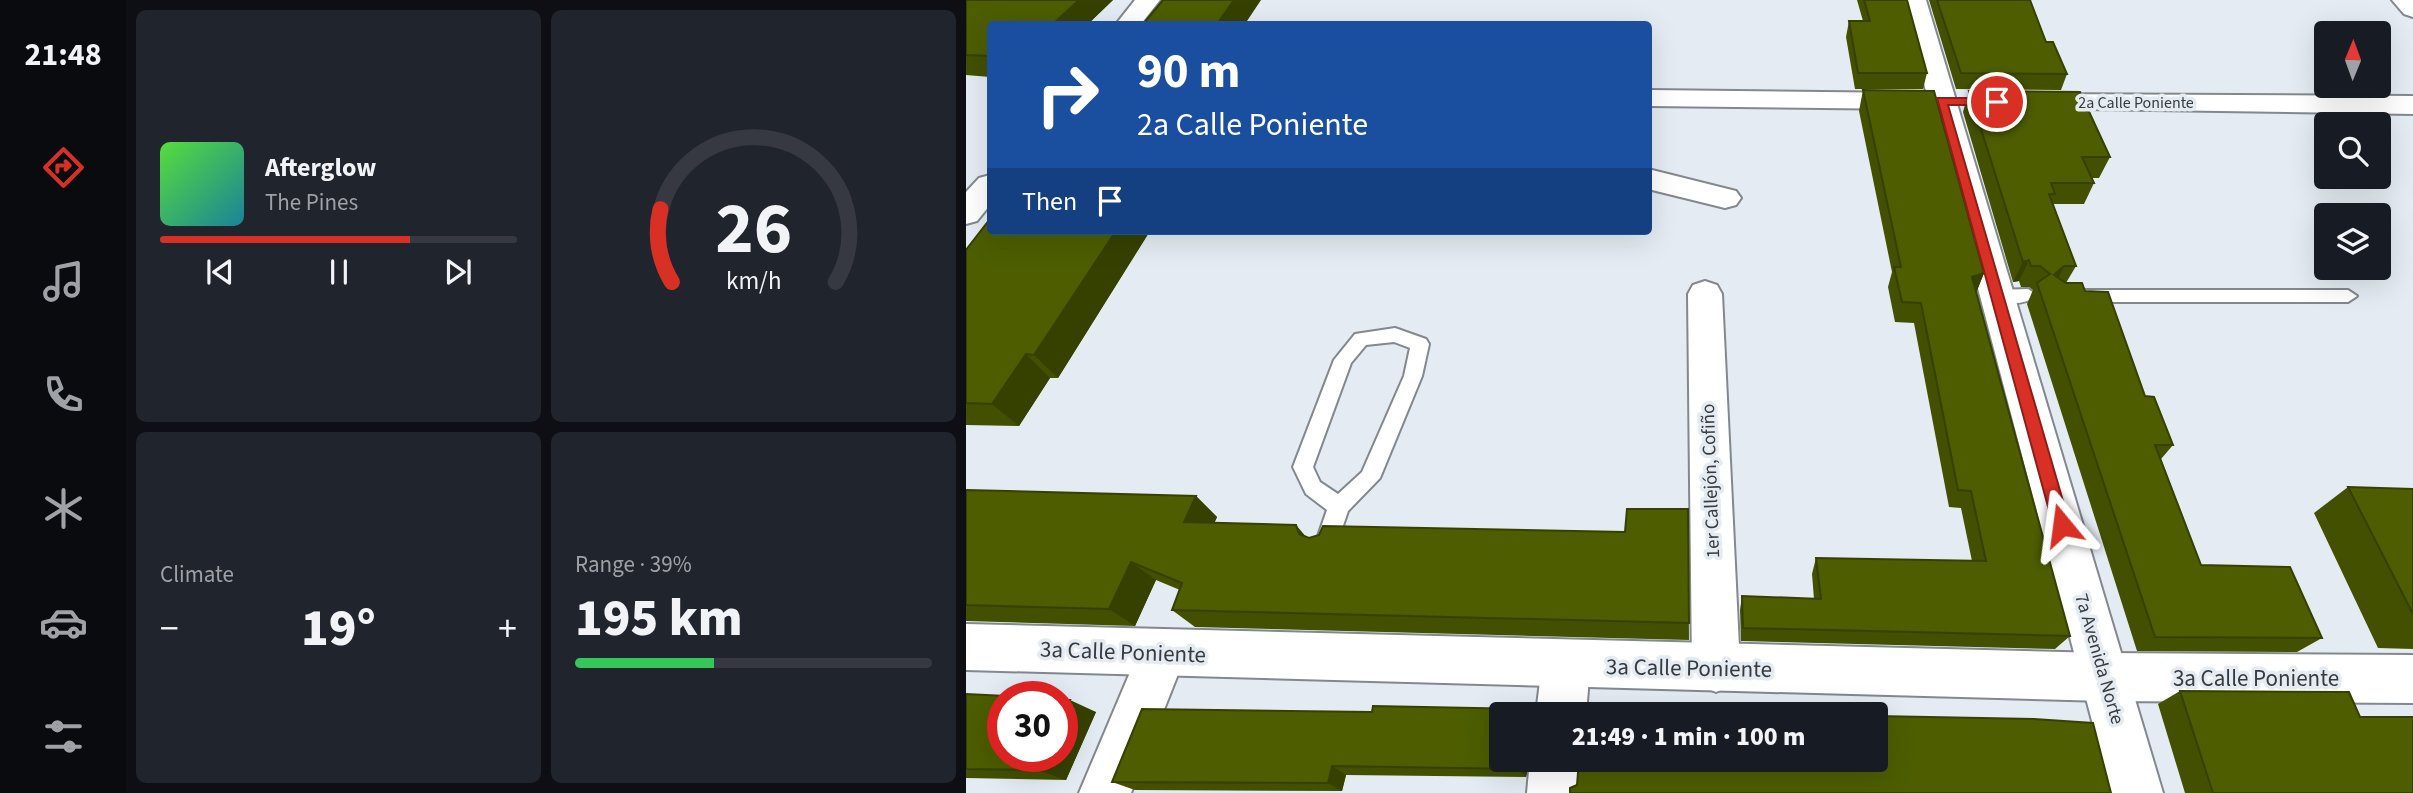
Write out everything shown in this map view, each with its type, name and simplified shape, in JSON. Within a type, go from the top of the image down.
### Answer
[{"type":"street","points":[[1130,21],[1148,0]]},
{"type":"street","name":"7a Avenida Norte","points":[[1914,0],[1955,101],[2012,296],[2104,677],[2137,793]]},
{"type":"street","points":[[2404,0],[2413,9]]},
{"type":"street","points":[[1652,98],[1955,101]]},
{"type":"street","name":"2a Calle Poniente","points":[[2011,102],[2413,105]]},
{"type":"street","points":[[1652,180],[1725,198]]},
{"type":"street","points":[[966,213],[987,188]]},
{"type":"street","name":"1er Callejón, Cofiño","points":[[1705,294],[1716,668]]},
{"type":"street","name":"3a Calle Poniente","points":[[966,647],[1162,654],[1292,649],[1566,665],[2104,677],[2413,679]]},
{"type":"street","points":[[1105,793],[1162,654]]},
{"type":"street","points":[[1562,702],[1566,665]]},
{"type":"street","points":[[1553,793],[1555,772]]},
{"type":"lane","points":[[2059,296],[2348,296]]},
{"type":"lane","points":[[1326,545],[1339,506],[1370,478],[1413,376],[1420,344],[1395,335],[1361,339],[1343,360],[1303,467],[1313,488],[1339,506]]},
{"type":"building","points":[[966,0],[1079,0],[1056,21],[987,21],[987,56],[966,55]]},
{"type":"building","points":[[1163,0],[1234,0],[1219,21],[1146,21]]},
{"type":"building","points":[[1864,0],[1907,0],[1927,73],[1858,73],[1849,21],[1870,21]]},
{"type":"building","points":[[1937,0],[2030,0],[2046,42],[2053,42],[2067,74],[1961,73]]},
{"type":"building","points":[[1863,90],[1934,91],[1984,273],[1972,277],[2070,636],[1743,628],[1742,596],[1821,599],[1816,558],[1986,561],[1971,491],[1958,490],[1921,303],[1902,302],[1894,267],[1901,267]]},
{"type":"building","points":[[1969,91],[2080,92],[2110,157],[2082,157],[2094,183],[2051,183],[2055,194],[2049,194],[2076,266],[2064,266],[2054,275],[2066,283],[2082,283],[2085,291],[2108,292],[2145,396],[2154,397],[2173,445],[2155,445],[2201,565],[2290,567],[2322,638],[2155,637],[2037,283],[2050,274],[2040,266],[2031,266],[2029,260],[2023,262]]},
{"type":"building","points":[[987,223],[987,235],[1113,235],[1034,355],[1026,354],[992,404],[966,403],[966,250]]},
{"type":"building","points":[[2348,487],[2413,489],[2413,614]]},
{"type":"building","points":[[966,490],[1196,496],[1184,522],[1296,525],[1299,534],[1309,538],[1319,535],[1323,526],[1625,532],[1627,509],[1688,509],[1689,623],[1172,610],[1182,583],[1131,562],[1109,609],[966,605]]},
{"type":"building","points":[[2180,691],[2349,692],[2360,717],[2413,717],[2413,793],[2213,793]]},
{"type":"building","points":[[966,694],[987,695],[987,769],[966,769]]},
{"type":"building","points":[[1373,706],[1489,708],[1489,769],[1332,766],[1328,783],[1112,782],[1142,709],[1372,712]]},
{"type":"building","points":[[1888,716],[2093,723],[2111,793],[1570,793],[1570,788],[1577,785],[1578,772],[1888,772]]},
{"type":"route","points":[[1997,102],[1941,101],[2062,525]]}]
